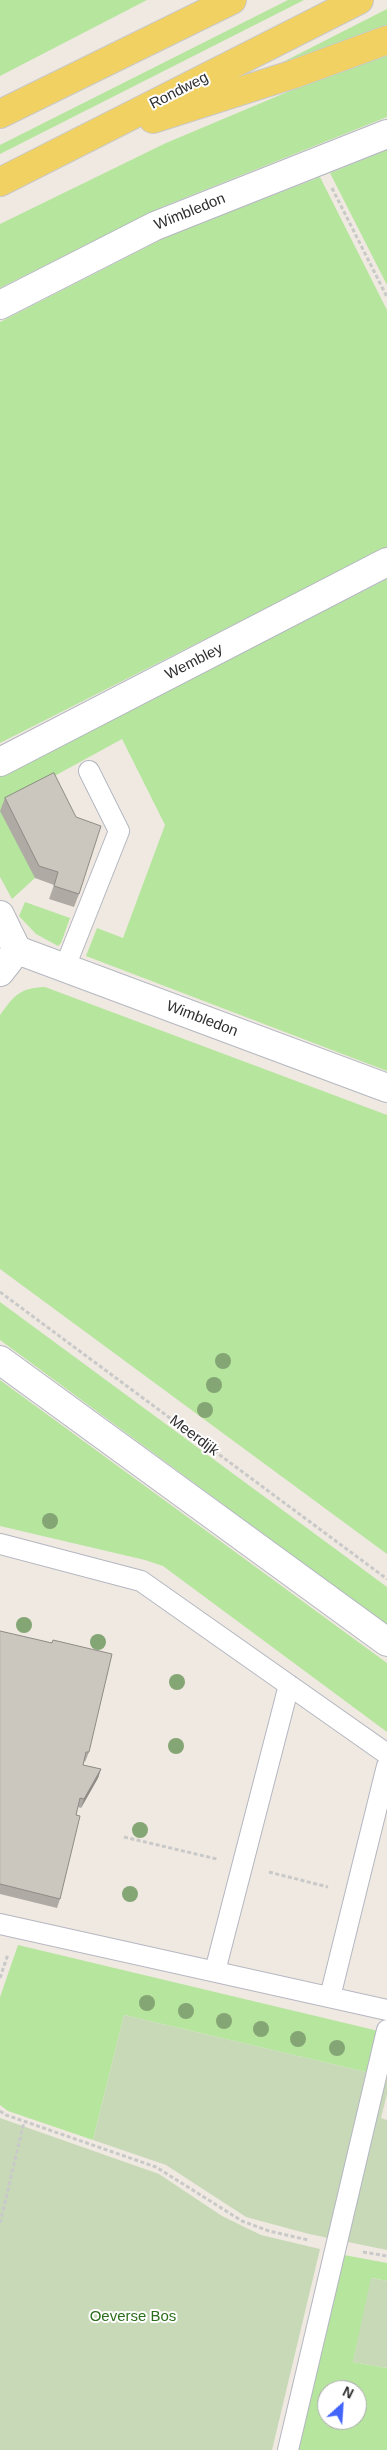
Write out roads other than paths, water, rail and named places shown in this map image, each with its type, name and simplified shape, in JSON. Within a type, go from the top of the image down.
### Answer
[{"type":"main road","points":[[143,45],[206,0]]},
{"type":"main road","points":[[0,114],[232,0]]},
{"type":"main road","name":"Rondweg","points":[[0,182],[359,0]]},
{"type":"main road","points":[[71,146],[294,74],[387,40]]},
{"type":"street","name":"Wimbledon","points":[[0,305],[155,226],[387,134]]},
{"type":"street","name":"Wembley","points":[[0,762],[387,562]]},
{"type":"street","points":[[0,915],[17,950],[0,972]]},
{"type":"street","name":"Wimbledon","points":[[17,950],[387,1088]]},
{"type":"street","points":[[0,1360],[387,1642]]},
{"type":"lane","points":[[65,967],[119,830],[89,771]]},
{"type":"lane","points":[[0,1544],[141,1581],[387,1754]]},
{"type":"lane","points":[[215,1971],[289,1685]]},
{"type":"lane","points":[[330,1997],[387,1766]]},
{"type":"lane","points":[[0,1924],[387,2010]]},
{"type":"lane","points":[[288,2450],[387,2030]]},
{"type":"park label","name":"Oeverse Bos","points":[[133,2317]]}]
